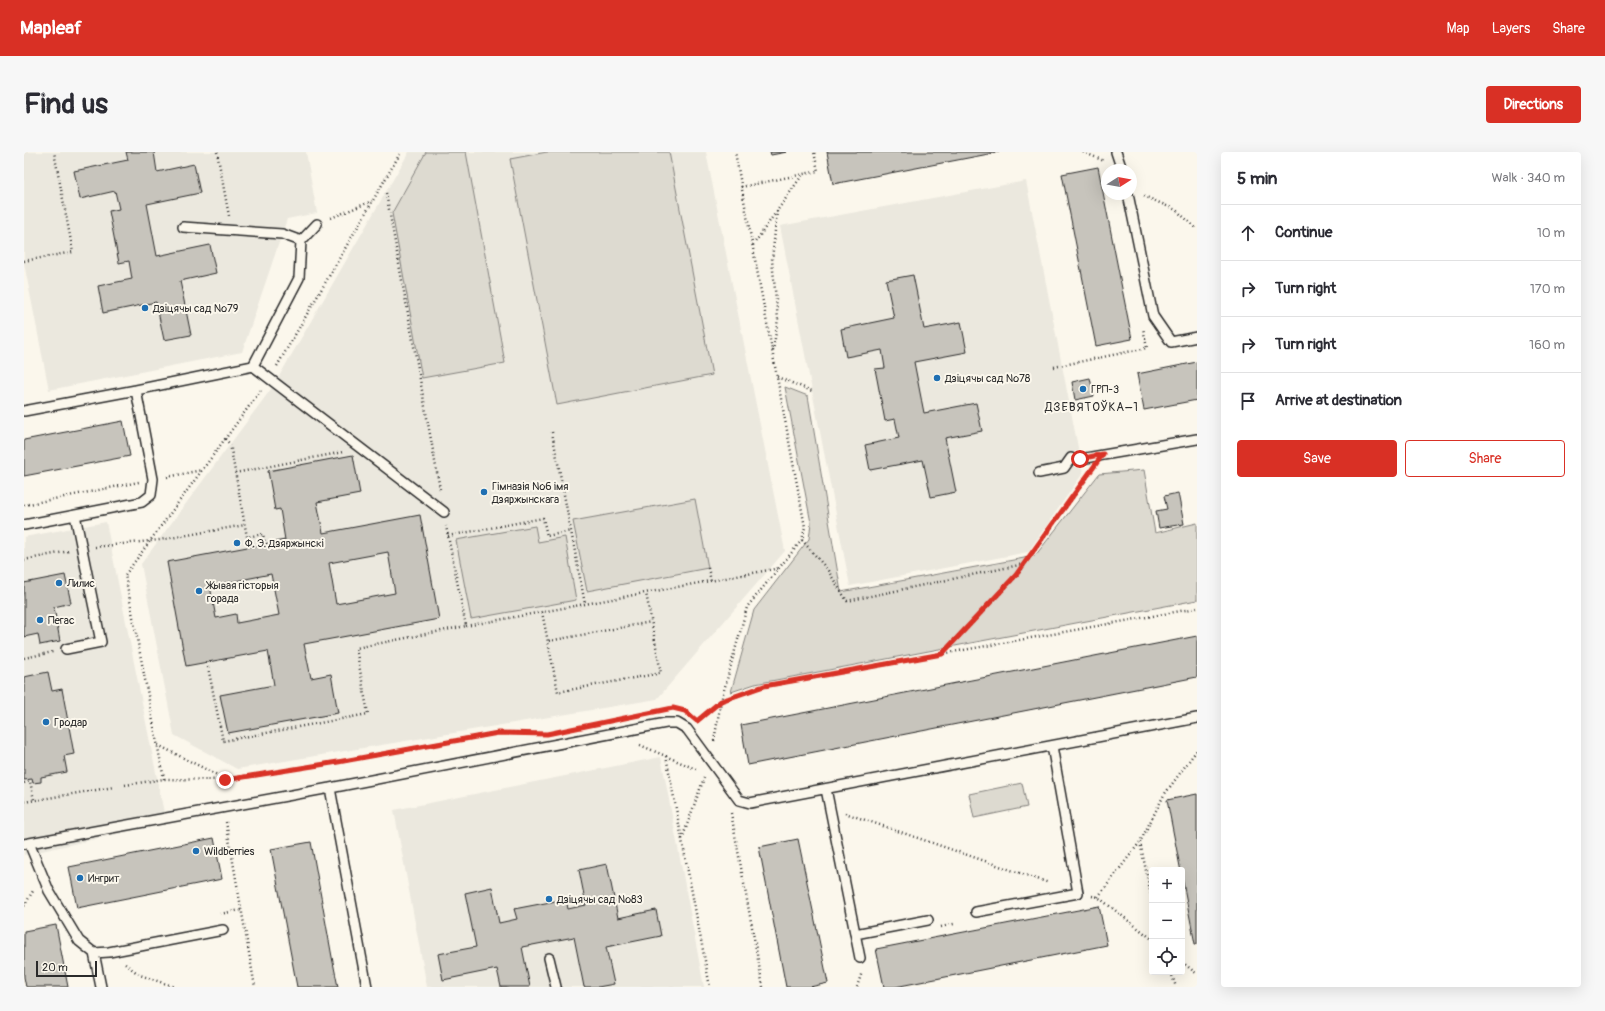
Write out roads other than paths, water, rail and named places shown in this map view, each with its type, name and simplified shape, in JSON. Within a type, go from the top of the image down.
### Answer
[{"type":"lane","points":[[1116,152],[1120,164]]},
{"type":"lane","points":[[1134,200],[1153,316],[1171,342],[1197,337]]},
{"type":"lane","points":[[253,366],[299,278],[301,241],[317,224]]},
{"type":"lane","points":[[183,227],[282,234],[301,241]]},
{"type":"lane","points":[[253,366],[444,512]]},
{"type":"lane","points":[[24,411],[253,366]]},
{"type":"lane","points":[[24,525],[142,502],[151,495],[153,479],[136,390]]},
{"type":"lane","points":[[1039,473],[1064,468],[1076,459],[1197,439]]},
{"type":"lane","points":[[66,650],[101,642],[75,515]]},
{"type":"lane","points":[[100,987],[94,953],[79,940],[49,891],[27,843],[224,808],[666,723],[677,723],[687,728],[739,800],[750,803],[1197,718]]},
{"type":"lane","points":[[976,912],[1078,893],[1052,746]]},
{"type":"lane","points":[[330,788],[367,987]]},
{"type":"lane","points":[[826,789],[860,958]]},
{"type":"lane","points":[[855,934],[928,920]]},
{"type":"lane","points":[[94,953],[109,952],[222,930]]},
{"type":"lane","points":[[549,958],[556,987]]},
{"type":"place","name":"Дзіцячы сад №79","points":[[145,308]]},
{"type":"place","name":"Дзіцячы сад №78","points":[[937,378]]},
{"type":"place","name":"ГРП-3","points":[[1083,389]]},
{"type":"place","name":"Гімназія №6 імя Дзяржынскага","points":[[484,492]]},
{"type":"place","name":"Ф. Э. Дзяржынскі","points":[[237,543]]},
{"type":"place","name":"Лилис","points":[[59,583]]},
{"type":"place","name":"Жывая гісторыя горада","points":[[199,591]]},
{"type":"place","name":"Пегас","points":[[40,620]]},
{"type":"place","name":"Гродар","points":[[46,722]]},
{"type":"place","name":"Wildberries","points":[[196,851]]},
{"type":"place","name":"Ингрит","points":[[80,878]]},
{"type":"place","name":"Дзіцячы сад №83","points":[[549,899]]},
{"type":"district","name":"ДЗЕВЯТОЎКА–1","points":[[1092,407]]}]
